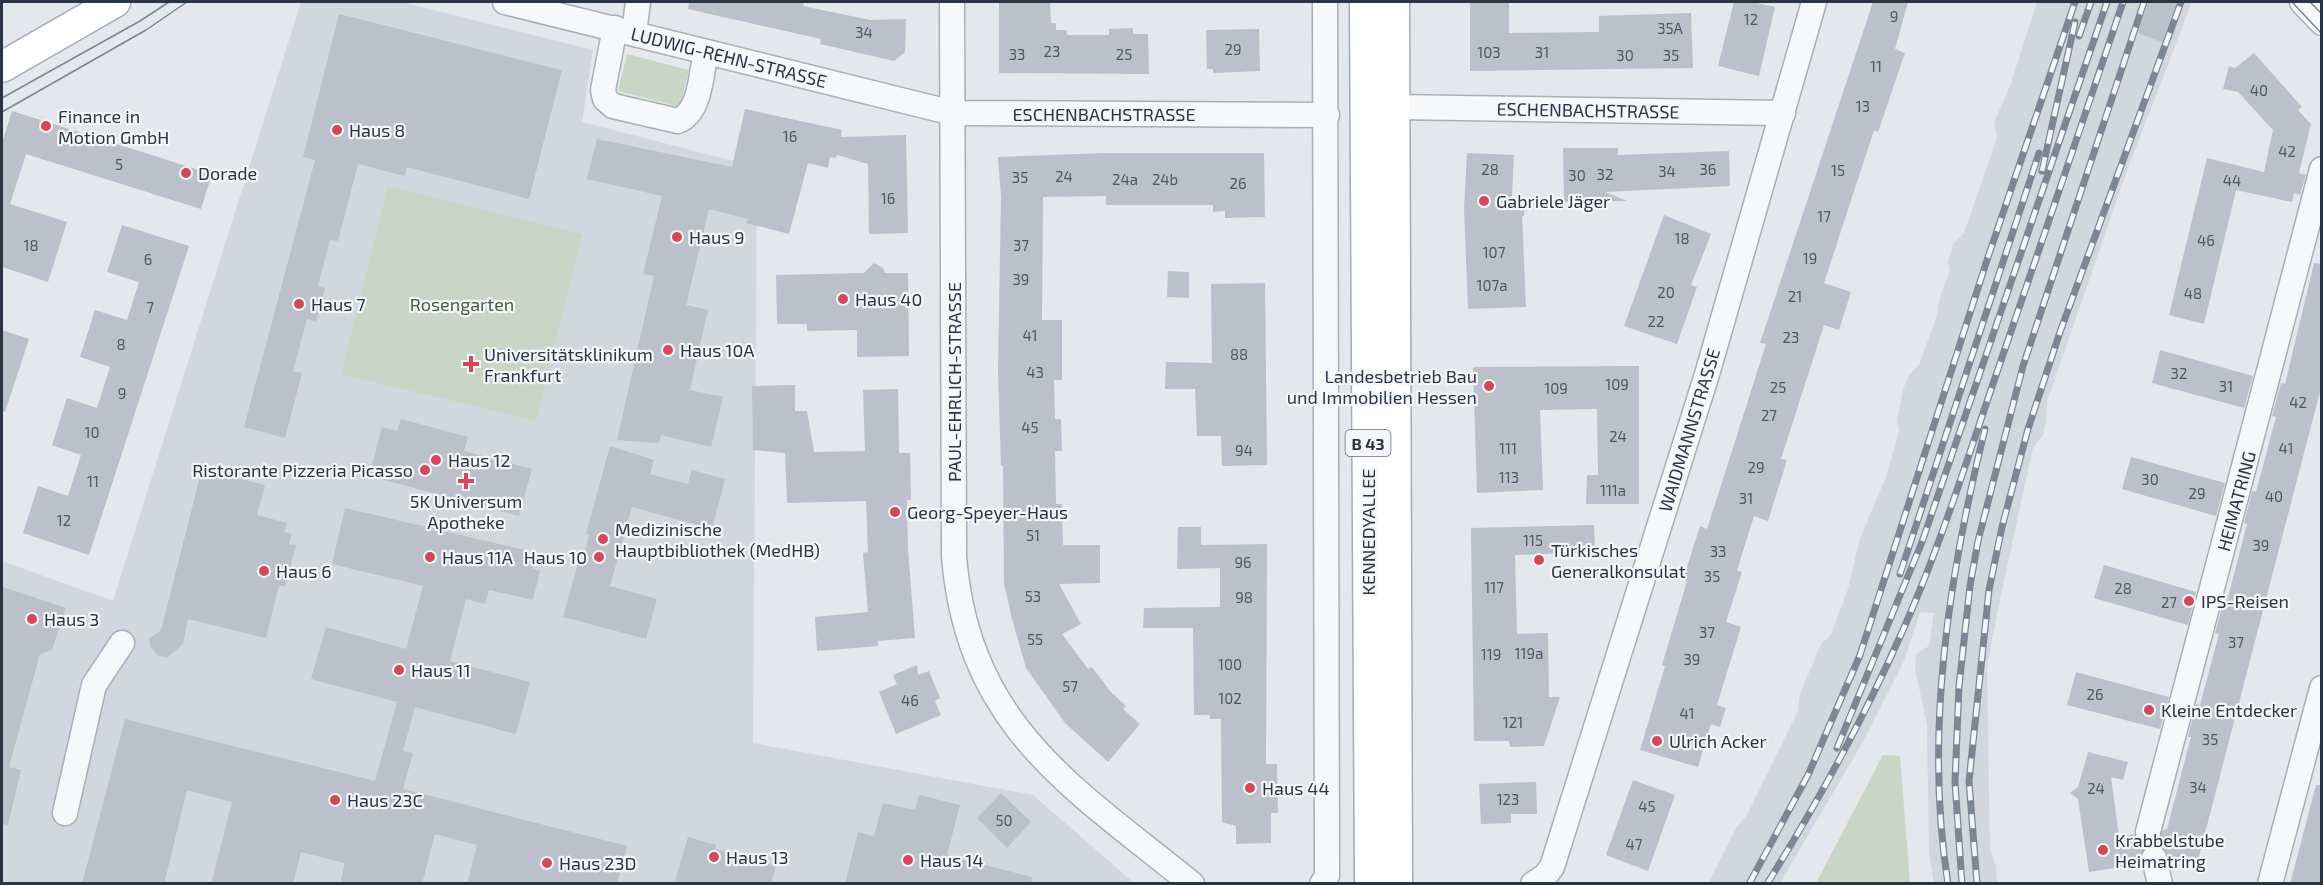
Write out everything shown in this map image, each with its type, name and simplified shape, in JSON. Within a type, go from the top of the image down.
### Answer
[{"type":"main road","points":[[2,66],[115,2]]},
{"type":"main road","name":"KENNEDYALLEE","points":[[1365,2],[1370,884]]},
{"type":"main road","name":"KENNEDYALLEE","points":[[1394,2],[1397,884]]},
{"type":"street","name":"LUDWIG-REHN-STRASSE","points":[[505,2],[953,113]]},
{"type":"street","points":[[638,2],[624,31],[603,90],[605,99],[613,106],[678,120],[687,117],[693,109],[706,52]]},
{"type":"street","name":"PAUL-EHRLICH-STRASSE","points":[[952,2],[954,556],[958,592],[972,650],[992,693],[1032,749],[1082,795],[1192,884]]},
{"type":"street","points":[[1324,880],[1327,115],[1325,2]]},
{"type":"street","name":"WAIDMANNSTRASSE","points":[[1533,884],[1545,876],[1552,867],[1710,363],[1814,2]]},
{"type":"street","points":[[2302,2],[2322,23]]},
{"type":"street","name":"ESCHENBACHSTRASSE","points":[[1394,106],[1783,113]]},
{"type":"street","name":"ESCHENBACHSTRASSE","points":[[953,113],[1327,115]]},
{"type":"street","name":"HEIMATRING","points":[[2148,832],[2322,170]]},
{"type":"street","points":[[65,813],[94,685],[122,643]]},
{"type":"street","points":[[2270,884],[2322,688]]},
{"type":"street","points":[[2154,858],[2160,884]]},
{"type":"shaded area","name":"Universitätsklinikum Frankfurt","points":[[301,2],[402,2],[593,50],[582,122],[757,167],[753,743],[1033,795],[1134,883],[2,883],[2,561],[113,601]]},
{"type":"shaded area","points":[[2037,2],[2192,2],[2125,176],[2047,402],[2043,435],[2033,448],[1987,666],[1990,850],[1996,866],[1997,883],[1934,883],[1929,852],[1927,725],[1915,668],[1916,654],[1929,646],[1934,613],[1920,612],[1904,661],[1864,740],[1780,883],[1708,884],[1736,828],[1747,815],[1798,711],[1800,694],[1821,644],[1831,635],[1848,589],[1860,538],[1886,477],[1899,431],[1897,421],[1903,390],[1908,376],[1919,365],[1937,316],[1939,300],[1950,270],[1948,262],[1953,244],[1964,233],[1997,138],[1994,122],[2010,86]]},
{"type":"green space","points":[[627,54],[689,70],[680,107],[618,91]]},
{"type":"green space","name":"Rosengarten","points":[[388,186],[582,234],[536,421],[341,374]]},
{"type":"green space","points":[[1883,755],[1900,756],[1910,883],[1816,883]]},
{"type":"building","points":[[689,2],[804,2],[803,6],[870,20],[906,19],[905,52],[894,61],[820,44],[821,39],[688,9]]},
{"type":"building","points":[[999,2],[1050,2],[1051,23],[1056,23],[1056,30],[1066,30],[1067,35],[1109,35],[1109,29],[1133,28],[1133,34],[1148,34],[1149,74],[999,73]]},
{"type":"building","points":[[1470,2],[1509,2],[1509,33],[1599,32],[1599,16],[1691,13],[1693,68],[1470,71]]},
{"type":"building","points":[[1734,2],[1752,2],[1775,7],[1759,76],[1718,66]]},
{"type":"building","points":[[1873,2],[1908,2],[1895,49],[1905,53],[1878,132],[1874,130],[1824,283],[1851,292],[1839,330],[1824,325],[1781,459],[1787,460],[1768,521],[1754,516],[1737,570],[1742,572],[1726,622],[1741,627],[1717,705],[1726,708],[1720,727],[1711,724],[1698,767],[1640,750],[1687,581],[1683,580],[1700,526],[1707,529],[1766,344],[1760,343]]},
{"type":"building","points":[[2148,2],[2177,2],[2162,42],[2138,33]]},
{"type":"building","points":[[339,14],[562,70],[529,199],[407,167],[405,176],[358,164],[338,241],[330,240],[318,286],[325,288],[316,322],[307,319],[293,371],[302,373],[285,438],[244,427],[315,160],[303,157]]},
{"type":"building","points":[[1259,29],[1260,71],[1213,73],[1213,69],[1207,69],[1206,30]]},
{"type":"building","points":[[2254,53],[2302,107],[2298,110],[2311,124],[2299,173],[2306,175],[2300,195],[2294,193],[2292,202],[2236,190],[2204,324],[2169,315],[2207,158],[2264,172],[2273,130],[2238,92],[2223,89],[2229,66],[2235,68]]},
{"type":"building","points":[[745,109],[842,130],[841,137],[906,135],[908,233],[869,234],[868,164],[837,155],[836,158],[830,157],[828,168],[808,163],[789,234],[746,223],[748,219],[709,209],[686,305],[708,310],[690,390],[723,397],[711,447],[661,435],[659,443],[617,440],[654,276],[643,274],[662,196],[587,179],[597,139],[732,167]]},
{"type":"building","points":[[12,111],[212,174],[201,209],[26,154],[10,204],[67,222],[48,282],[2,267],[2,143]]},
{"type":"building","points":[[1563,148],[1618,148],[1618,155],[1729,151],[1730,186],[1605,192],[1627,201],[1564,202]]},
{"type":"building","points":[[1106,153],[1264,153],[1265,217],[1225,218],[1225,211],[1213,212],[1213,205],[1106,205],[1106,196],[1043,197],[1042,320],[1062,320],[1062,380],[1054,380],[1055,419],[1061,419],[1062,451],[1055,451],[1056,504],[1062,504],[1063,545],[1100,545],[1100,583],[1059,584],[1081,624],[1062,634],[1088,669],[1092,667],[1110,691],[1126,706],[1123,709],[1140,724],[1108,762],[1065,723],[1026,668],[1012,619],[1004,583],[1003,466],[1001,466],[998,371],[1001,197],[998,157]]},
{"type":"building","points":[[1467,153],[1514,155],[1512,197],[1525,197],[1524,216],[1522,216],[1526,307],[1468,309],[1464,208]]},
{"type":"building","points":[[1664,215],[1711,234],[1691,285],[1697,287],[1677,344],[1624,326]]},
{"type":"building","points":[[122,225],[189,246],[89,555],[23,533],[38,486],[68,496],[81,455],[52,445],[67,398],[97,408],[110,367],[80,357],[95,310],[127,320],[139,282],[107,272]]},
{"type":"building","name":"Haus 40","points":[[874,263],[883,268],[885,273],[908,273],[909,356],[857,357],[857,330],[807,331],[807,324],[777,324],[776,275],[864,273]]},
{"type":"building","points":[[2314,263],[2322,264],[2322,384],[2197,864],[2168,857],[2164,848],[2155,844],[2163,830],[2167,829],[2191,737],[2188,737],[2196,704],[2200,705],[2219,634],[2215,633],[2224,600],[2227,601],[2247,524],[2244,523],[2252,491],[2256,492],[2276,417],[2272,416],[2281,383],[2285,384]]},
{"type":"building","points":[[1168,271],[1189,272],[1189,298],[1167,297]]},
{"type":"building","points":[[1265,283],[1267,465],[1222,466],[1221,436],[1197,436],[1195,389],[1165,389],[1166,362],[1212,363],[1211,284]]},
{"type":"building","points":[[2,330],[29,339],[5,412],[2,411]]},
{"type":"building","points":[[2160,350],[2253,376],[2244,408],[2152,383]]},
{"type":"building","points":[[1639,366],[1639,504],[1586,504],[1587,475],[1598,475],[1597,409],[1540,410],[1543,490],[1477,493],[1473,367]]},
{"type":"building","name":"Georg-Speyer-Haus","points":[[795,385],[795,411],[807,411],[814,452],[865,451],[863,390],[898,389],[899,453],[910,453],[911,500],[907,500],[908,549],[915,638],[878,641],[878,646],[817,651],[815,617],[868,612],[863,553],[868,552],[866,501],[787,503],[785,453],[753,450],[752,386]]},
{"type":"building","name":"Haus 12","points":[[401,419],[468,437],[464,451],[532,469],[519,516],[369,476],[382,427],[397,431]]},
{"type":"building","name":"Haus 10","points":[[610,446],[654,460],[650,474],[688,484],[692,470],[725,479],[712,529],[632,507],[610,586],[657,599],[646,639],[563,617],[578,563],[582,564],[589,535],[586,534]]},
{"type":"building","points":[[2131,457],[2225,483],[2216,516],[2122,489]]},
{"type":"building","name":"Haus 6","points":[[202,469],[265,485],[257,515],[287,523],[284,532],[292,534],[289,544],[296,545],[285,587],[279,585],[266,638],[188,619],[183,644],[168,657],[158,656],[151,648],[149,639],[161,630]]},
{"type":"building","points":[[345,508],[529,551],[527,560],[534,562],[532,569],[540,571],[533,600],[489,590],[485,604],[466,599],[450,661],[530,682],[516,734],[415,707],[403,751],[413,753],[403,789],[627,846],[617,884],[467,884],[477,845],[435,834],[422,884],[340,884],[345,863],[301,852],[293,884],[211,884],[232,802],[187,790],[164,884],[82,884],[125,719],[375,781],[397,702],[311,679],[326,627],[406,649],[423,586],[332,564]]},
{"type":"building","points":[[1594,525],[1595,552],[1515,555],[1517,634],[1548,633],[1549,697],[1560,697],[1544,746],[1510,747],[1509,741],[1474,741],[1471,528]]},
{"type":"building","points":[[1178,527],[1201,527],[1201,545],[1267,544],[1266,764],[1277,764],[1278,813],[1271,813],[1271,843],[1236,844],[1236,826],[1222,822],[1221,719],[1210,719],[1210,715],[1194,715],[1193,628],[1143,628],[1144,608],[1220,607],[1220,568],[1177,569]]},
{"type":"building","points":[[2104,565],[2196,592],[2188,625],[2094,598]]},
{"type":"building","points":[[2,587],[66,608],[52,650],[40,654],[9,767],[21,770],[8,825],[2,824]]},
{"type":"building","points":[[917,665],[918,675],[929,671],[940,698],[935,701],[941,715],[896,734],[879,692],[897,684],[893,675]]},
{"type":"building","points":[[2076,672],[2169,697],[2160,729],[2067,705]]},
{"type":"building","points":[[2088,752],[2128,762],[2123,780],[2111,777],[2119,837],[2134,834],[2138,842],[2147,846],[2141,853],[2140,860],[2135,861],[2134,865],[2089,872],[2078,799],[2070,793],[2078,787]]},
{"type":"building","points":[[1633,780],[1675,795],[1648,871],[1606,855]]},
{"type":"building","points":[[1536,782],[1537,814],[1511,814],[1511,823],[1481,824],[1479,784]]},
{"type":"building","points":[[2316,785],[2322,785],[2322,884],[2290,884]]},
{"type":"building","points":[[1001,793],[1031,822],[1007,848],[977,818]]},
{"type":"building","name":"Haus 14","points":[[919,795],[960,805],[947,855],[1032,877],[1031,884],[845,884],[858,832],[874,836],[883,803],[915,810]]},
{"type":"building","name":"Haus 13","points":[[688,837],[716,845],[715,849],[776,866],[771,884],[686,884],[675,881]]},
{"type":"tram line","points":[[2,98],[140,21],[169,2]]},
{"type":"tram line","points":[[2,112],[146,30],[187,2]]},
{"type":"tram line","points":[[2292,2],[2322,34]]},
{"type":"tram line","points":[[2310,2],[2322,14]]},
{"type":"railway","points":[[1749,884],[1808,775],[1860,655],[1987,260],[2075,2]]},
{"type":"railway","points":[[2079,36],[2091,2]]},
{"type":"railway","points":[[1837,748],[1922,542],[2107,2]]},
{"type":"railway","points":[[1767,884],[1822,791],[1856,727],[1888,663],[1916,599],[1963,474],[2123,2]]},
{"type":"railway","points":[[1962,884],[1955,782],[1959,686],[1970,586],[1978,541],[2023,366],[2144,2]]},
{"type":"railway","points":[[1977,884],[1969,781],[1989,590],[2002,527],[2028,429],[2060,332],[2181,2]]},
{"type":"railway","points":[[2042,171],[2075,22]]},
{"type":"railway","points":[[1900,574],[2039,153]]},
{"type":"railway","points":[[1948,884],[1941,827],[1939,770],[1944,655],[1961,540],[1985,429]]},
{"type":"place","name":"Finance in Motion GmbH","points":[[46,126]]},
{"type":"place","name":"Haus 8","points":[[337,130]]},
{"type":"place","name":"Dorade","points":[[186,173]]},
{"type":"place","name":"Gabriele Jäger","points":[[1484,201]]},
{"type":"place","name":"Haus 9","points":[[677,237]]},
{"type":"place","name":"Haus 40","points":[[843,299]]},
{"type":"place","name":"Haus 7","points":[[299,304]]},
{"type":"place","name":"Haus 10A","points":[[668,350]]},
{"type":"place","name":"Universitätsklinikum Frankfurt","points":[[471,364]]},
{"type":"place","name":"Landesbetrieb Bau und Immobilien Hessen","points":[[1489,386]]},
{"type":"place","name":"Haus 12","points":[[436,460]]},
{"type":"place","name":"Ristorante Pizzeria Picasso","points":[[425,470]]},
{"type":"place","name":"5K Universum Apotheke","points":[[466,481]]},
{"type":"place","name":"Georg-Speyer-Haus","points":[[895,512]]},
{"type":"place","name":"Medizinische Hauptbibliothek (MedHB)","points":[[603,539]]},
{"type":"place","name":"Haus 11A","points":[[430,557]]},
{"type":"place","name":"Haus 10","points":[[599,557]]},
{"type":"place","name":"Türkisches Generalkonsulat","points":[[1539,560]]},
{"type":"place","name":"Haus 6","points":[[264,571]]},
{"type":"place","name":"IPS-Reisen","points":[[2189,601]]},
{"type":"place","name":"Haus 3","points":[[32,619]]},
{"type":"place","name":"Haus 11","points":[[399,670]]},
{"type":"place","name":"Kleine Entdecker","points":[[2149,710]]},
{"type":"place","name":"Ulrich Acker","points":[[1657,741]]},
{"type":"place","name":"Haus 44","points":[[1250,788]]},
{"type":"place","name":"Haus 23C","points":[[335,800]]},
{"type":"place","name":"Krabbelstube Heimatring","points":[[2103,850]]},
{"type":"place","name":"Haus 13","points":[[714,857]]},
{"type":"place","name":"Haus 14","points":[[908,860]]},
{"type":"place","name":"Haus 23D","points":[[547,863]]}]
